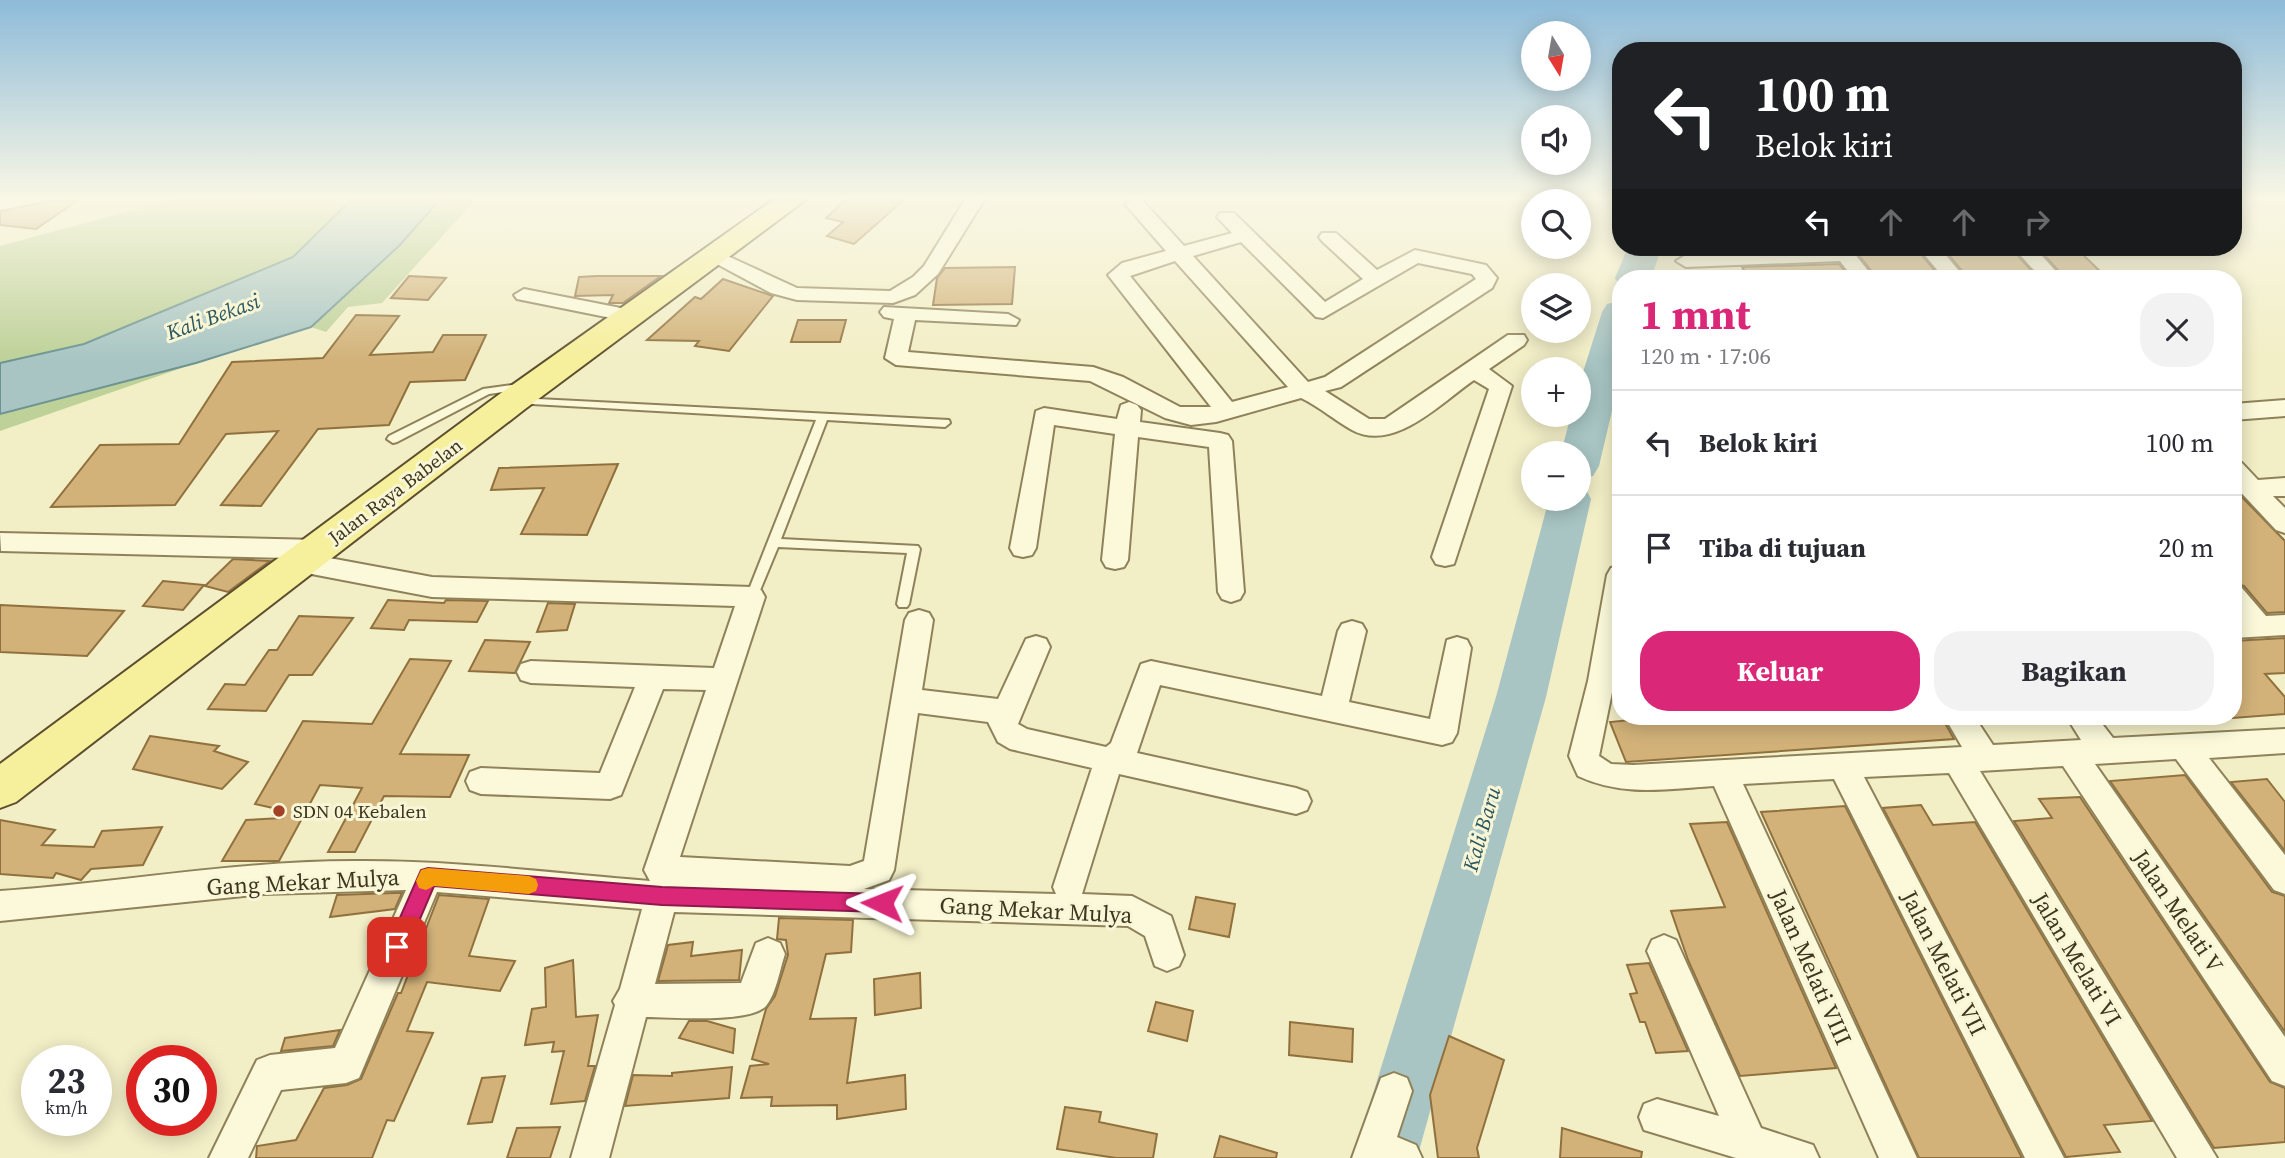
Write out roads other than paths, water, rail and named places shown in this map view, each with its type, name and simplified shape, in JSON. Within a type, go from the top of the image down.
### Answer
[{"type":"main road","name":"Jalan Raya Babelan","points":[[0,789],[524,394],[721,252]]},
{"type":"street","points":[[714,257],[757,275],[778,289],[797,294],[884,298],[917,287],[940,252]]},
{"type":"street","points":[[1183,252],[1129,267],[1118,275],[1227,411]]},
{"type":"street","points":[[906,313],[896,358],[1093,374],[1173,413],[1191,416],[1227,411],[1333,382],[1485,284],[1487,278],[1479,269],[1415,256],[1323,312],[1262,252]]},
{"type":"street","points":[[1345,252],[1376,280]]},
{"type":"street","points":[[1180,253],[1303,390],[1335,406],[1357,425],[1375,431],[1393,425],[1516,340]]},
{"type":"street","points":[[1687,262],[1772,256]]},
{"type":"street","points":[[1846,256],[1857,270]]},
{"type":"street","points":[[1936,256],[1948,270]]},
{"type":"street","points":[[2031,256],[2045,270]]},
{"type":"street","points":[[797,294],[808,306],[1008,320]]},
{"type":"street","points":[[524,295],[631,316]]},
{"type":"street","points":[[1445,557],[1501,386],[1473,370]]},
{"type":"street","points":[[1115,560],[1131,391]]},
{"type":"street","points":[[2242,411],[2285,408]]},
{"type":"street","points":[[1023,548],[1045,416],[1220,441],[1231,592]]},
{"type":"street","points":[[2242,478],[2285,524]]},
{"type":"street","points":[[2252,489],[2285,488]]},
{"type":"street","points":[[1,542],[310,555],[455,589],[752,597],[660,870],[668,883],[631,1000],[590,1158]]},
{"type":"street","points":[[2242,603],[2273,626]]},
{"type":"street","points":[[668,883],[850,880],[878,870],[906,700],[911,612]]},
{"type":"street","points":[[2242,628],[2273,626]]},
{"type":"street","points":[[1333,710],[1352,631]]},
{"type":"street","points":[[1036,647],[1005,712],[1002,723],[1008,733],[1020,740],[1296,800]]},
{"type":"street","points":[[1069,887],[1110,760],[1123,751],[1151,672],[1442,733],[1457,648]]},
{"type":"street","points":[[531,672],[724,680]]},
{"type":"street","points":[[481,781],[610,786],[653,677]]},
{"type":"street","points":[[1611,681],[1584,756],[1590,767],[1608,776],[1633,778],[1724,775],[2285,741]]},
{"type":"street","points":[[906,700],[1005,712]]},
{"type":"street","name":"Jalan Melati VI","points":[[1961,725],[1971,760],[2198,1158]]},
{"type":"street","points":[[2086,725],[2106,752]]},
{"type":"street","points":[[2184,747],[2285,880]]},
{"type":"street","name":"Jalan Melati V","points":[[2071,754],[2285,1068]]},
{"type":"street","name":"Jalan Melati VII","points":[[1843,767],[2045,1158]]},
{"type":"street","name":"Jalan Melati VIII","points":[[1724,775],[1898,1158]]},
{"type":"street","name":"Gang Mekar Mulya","points":[[0,906],[81,901],[351,875],[668,883],[1132,911],[1159,927],[1167,955]]},
{"type":"street","points":[[228,1158],[270,1073],[346,1065],[428,876]]},
{"type":"street","points":[[1664,951],[1751,1146]]},
{"type":"street","points":[[631,1000],[747,999],[755,993],[768,954]]},
{"type":"street","points":[[1385,1153],[1394,1091]]},
{"type":"street","points":[[1657,1117],[1800,1158]]},
{"type":"lane","points":[[393,439],[487,391],[507,386],[524,394],[823,417],[945,423]]},
{"type":"lane","points":[[752,597],[823,417]]},
{"type":"lane","points":[[774,543],[914,549],[911,612]]},
{"type":"water","name":"Kali Bekasi","points":[[298,252],[392,252],[311,327],[196,363],[0,414],[0,363],[84,344],[293,257]]},
{"type":"waterway","name":"Kali Baru","points":[[1636,270],[1642,256]]},
{"type":"waterway","name":"Kali Baru","points":[[1584,441],[1612,336]]},
{"type":"waterway","name":"Kali Baru","points":[[1385,1158],[1521,697],[1567,511]]},
{"type":"place","name":"SDN 04 Kebalen","points":[[279,811]]}]
